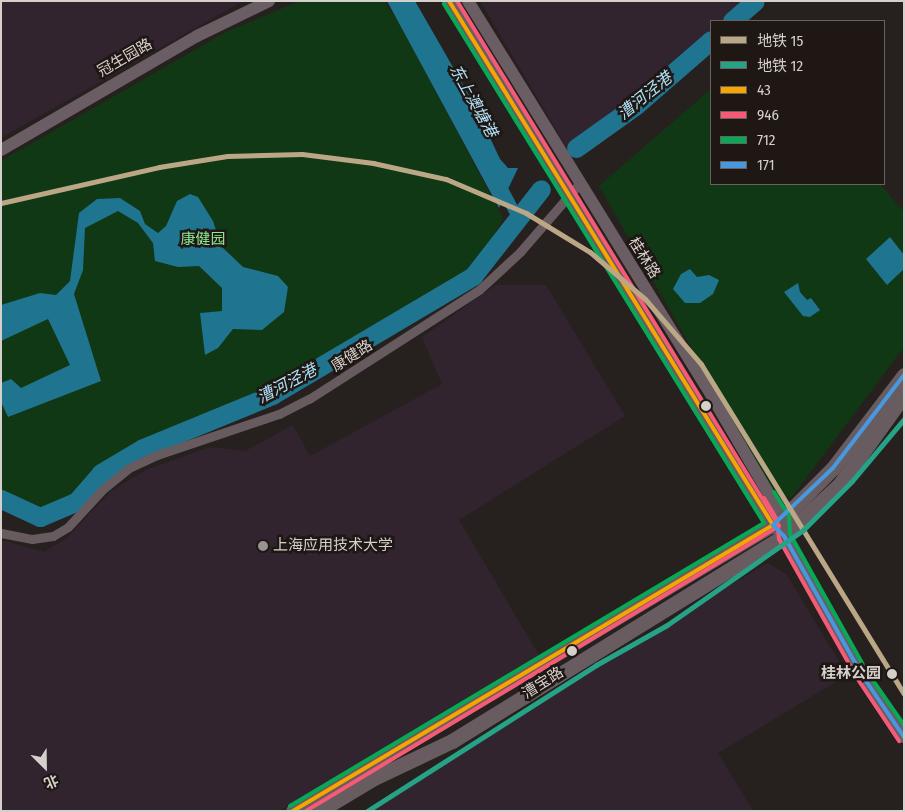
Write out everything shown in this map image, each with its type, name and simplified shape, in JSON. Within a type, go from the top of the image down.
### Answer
[{"type":"main road","name":"冠生园路","points":[[1,150],[197,36],[269,1]]},
{"type":"main road","name":"桂林路","points":[[449,1],[567,194],[778,521]]},
{"type":"main road","name":"桂林路","points":[[468,1],[578,184],[714,400],[778,521],[784,536],[862,675],[904,737]]},
{"type":"main road","name":"漕宝路","points":[[294,811],[778,521],[833,468],[904,374]]},
{"type":"main road","name":"漕宝路","points":[[319,811],[372,779],[452,741],[784,536],[840,484],[904,396]]},
{"type":"street","name":"康健路","points":[[1,534],[32,539],[53,536],[68,527],[114,479],[136,464],[271,417],[309,399],[479,290],[556,213],[567,194],[578,184]]},
{"type":"shaded area","points":[[1,1],[243,1],[1,138]]},
{"type":"shaded area","points":[[480,1],[745,1],[722,20],[710,20],[710,30],[567,148]]},
{"type":"shaded area","name":"上海应用技术大学","points":[[496,285],[546,285],[625,416],[459,520],[540,657],[279,811],[1,811],[1,540],[44,552],[67,538],[111,491],[146,470],[210,447],[245,451],[293,425],[310,456],[442,384],[422,337]]},
{"type":"shaded area","points":[[768,563],[787,575],[847,675],[718,753],[753,811],[368,811],[596,665]]},
{"type":"green space","name":"康健园","points":[[300,1],[384,1],[401,26],[503,218],[473,276],[272,395],[143,448],[101,473],[76,502],[40,517],[1,499],[1,161],[226,32]]},
{"type":"green space","points":[[710,90],[710,185],[881,185],[904,212],[904,347],[791,498],[775,494],[599,186]]},
{"type":"water","points":[[387,1],[415,1],[473,102],[500,159],[508,168],[518,168],[499,208]]},
{"type":"water","points":[[190,194],[198,197],[213,221],[221,246],[243,267],[278,276],[288,287],[284,312],[262,330],[233,329],[218,348],[205,355],[200,313],[222,311],[222,288],[199,266],[178,267],[155,261],[153,243],[138,223],[118,211],[85,228],[83,270],[74,294],[101,381],[8,417],[1,402],[1,383],[11,379],[21,388],[70,365],[48,319],[1,341],[1,305],[40,293],[56,295],[70,281],[79,213],[97,199],[120,198],[140,211],[145,224],[158,233],[166,226],[177,201]]},
{"type":"water","points":[[890,237],[904,255],[904,269],[887,285],[866,259]]},
{"type":"water","points":[[690,269],[697,277],[709,275],[719,280],[713,294],[700,303],[685,303],[673,289],[681,274]]},
{"type":"water","points":[[798,283],[800,292],[807,300],[811,298],[820,310],[810,317],[803,316],[784,292]]},
{"type":"waterway","name":"漕河泾港","points":[[733,20],[755,1]]},
{"type":"waterway","name":"漕河泾港","points":[[576,148],[636,105],[710,41]]},
{"type":"waterway","name":"东上澳塘港","points":[[498,181],[517,216]]},
{"type":"waterway","name":"漕河泾港","points":[[1,499],[40,517],[76,502],[101,473],[143,448],[272,395],[473,276],[541,189]]},
{"type":"metro line","name":"15","points":[[1,203],[159,167],[227,156],[302,154],[373,163],[446,179],[526,213],[590,252],[645,299],[701,364],[904,694]]},
{"type":"metro line","name":"12","points":[[367,811],[596,665],[667,625],[803,530],[852,481],[904,419]]},
{"type":"transit line","name":"43","points":[[293,811],[773,525],[449,1]]},
{"type":"transit line","name":"946","points":[[306,811],[779,526],[457,1]]},
{"type":"transit line","name":"712","points":[[290,806],[764,523],[444,4]]},
{"type":"transit line","name":"171","points":[[904,375],[833,468],[773,525],[784,536],[862,675],[904,737]]},
{"type":"transit line","name":"712","points":[[774,492],[789,516],[790,534],[867,672],[904,725]]},
{"type":"transit line","name":"946","points":[[764,498],[777,520],[779,539],[857,678],[899,741]]},
{"type":"place","name":"上海应用技术大学","points":[[263,546]]},
{"type":"place","name":"桂林公园","points":[[892,674]]}]
